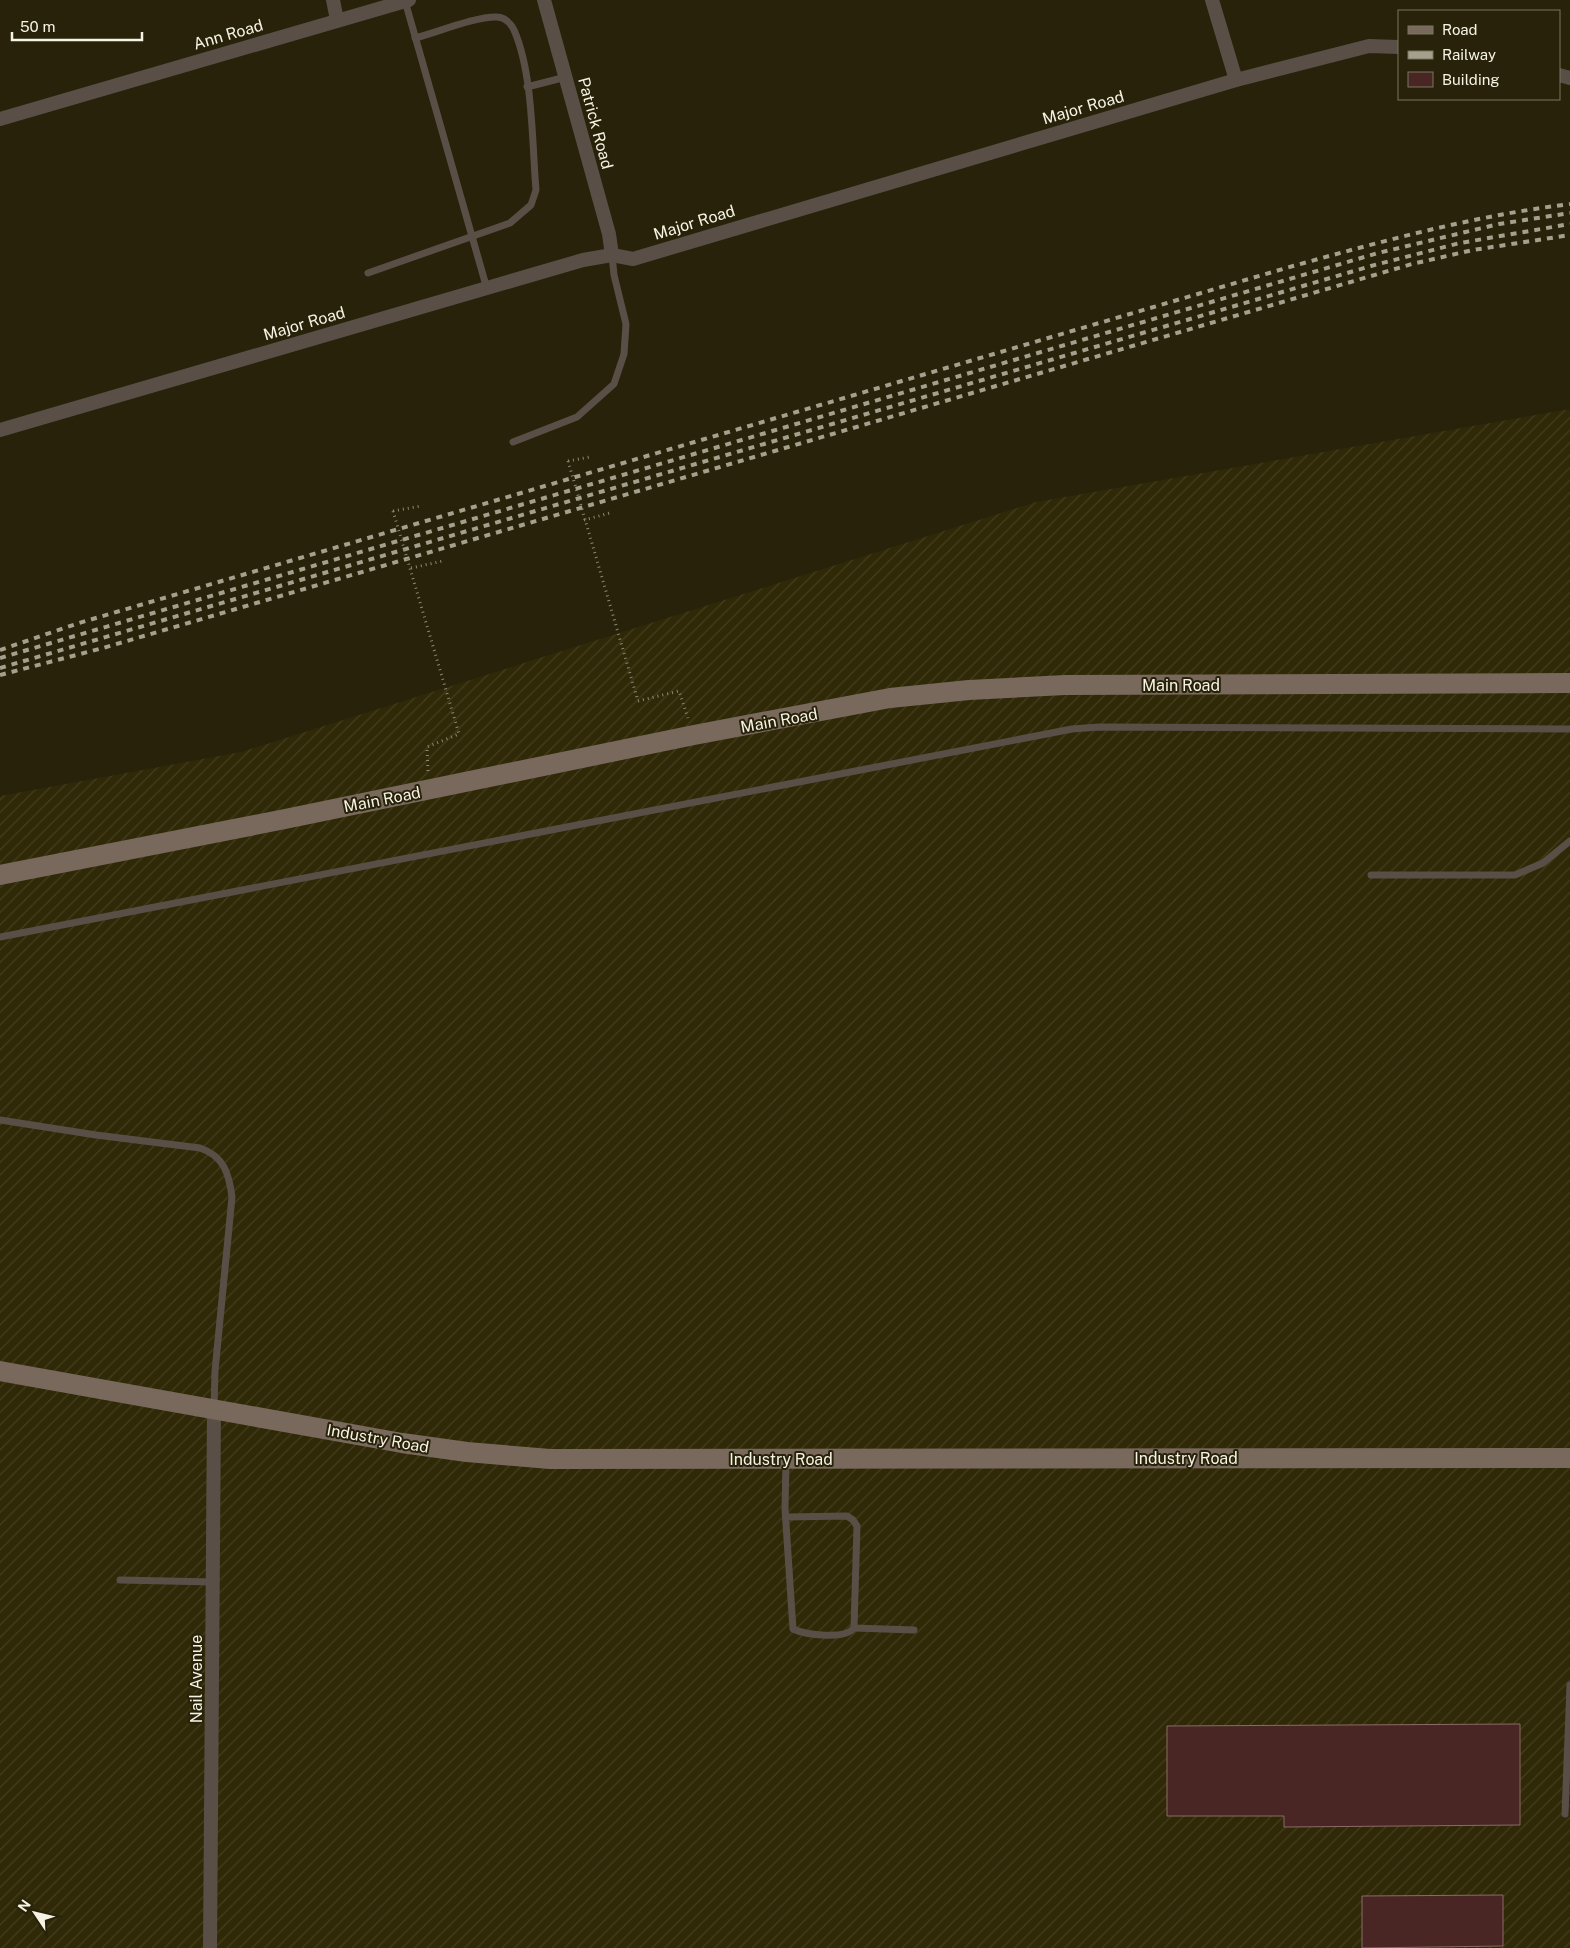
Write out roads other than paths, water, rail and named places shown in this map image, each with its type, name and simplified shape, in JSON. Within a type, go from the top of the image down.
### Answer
[{"type":"main road","name":"Main Road","points":[[0,874],[429,790],[694,735],[890,698],[1004,688],[1103,685],[1570,683]]},
{"type":"main road","name":"Industry Road","points":[[0,1371],[402,1443],[497,1455],[550,1459],[1570,1458]]},
{"type":"street","points":[[333,0],[337,20]]},
{"type":"street","name":"Patrick Road","points":[[544,0],[609,234],[612,255]]},
{"type":"street","points":[[1212,0],[1236,80]]},
{"type":"street","name":"Ann Road","points":[[0,119],[407,1]]},
{"type":"street","name":"Major Road","points":[[0,430],[583,260],[612,255],[633,259],[1236,80],[1369,46],[1398,46]]},
{"type":"street","name":"Nail Avenue","points":[[210,1948],[214,1410]]},
{"type":"lane","points":[[407,1],[415,38],[486,289]]},
{"type":"lane","points":[[368,273],[472,238],[518,218],[534,198],[536,190],[527,87],[514,29],[507,20],[498,16],[484,18],[415,38]]},
{"type":"lane","points":[[527,87],[566,78]]},
{"type":"lane","points":[[513,442],[576,417],[614,384],[624,354],[626,324],[614,275],[612,255]]},
{"type":"lane","points":[[0,938],[1072,728],[1570,729]]},
{"type":"lane","points":[[1371,876],[1516,875],[1543,864],[1570,841]]},
{"type":"lane","points":[[0,1120],[96,1135],[200,1148],[212,1152],[229,1174],[232,1197],[215,1371],[214,1410]]},
{"type":"lane","points":[[786,1459],[786,1517],[793,1629],[801,1632],[843,1635],[850,1633],[854,1628],[857,1526],[847,1516],[786,1517]]},
{"type":"lane","points":[[120,1580],[214,1582]]},
{"type":"lane","points":[[854,1628],[914,1630]]},
{"type":"lane","points":[[1565,1814],[1570,1685]]},
{"type":"railway","points":[[0,650],[79,623],[1293,266],[1396,238],[1465,222],[1570,204]]},
{"type":"railway","points":[[0,658],[1378,253],[1499,224],[1570,213]]},
{"type":"railway","points":[[0,668],[1371,266],[1460,243],[1570,224]]},
{"type":"railway","points":[[0,675],[103,648],[1412,264],[1473,250],[1570,235]]}]
